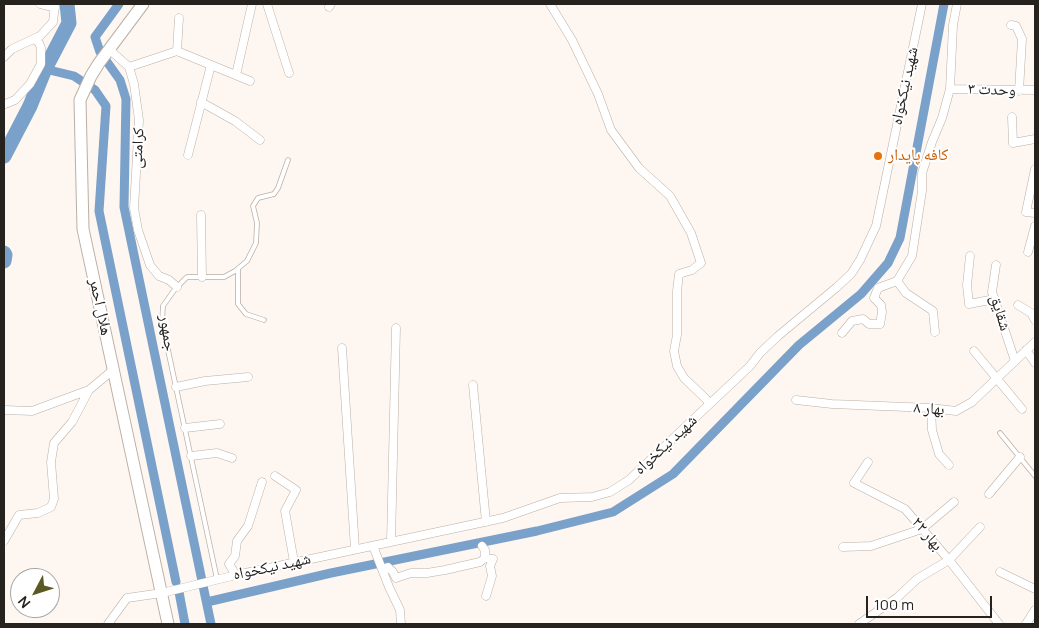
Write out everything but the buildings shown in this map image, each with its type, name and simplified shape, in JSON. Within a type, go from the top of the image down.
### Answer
[{"type":"main road","name":"هلال احمر","points":[[143,4],[99,63],[80,100],[83,229],[168,624]]},
{"type":"street","points":[[4,57],[12,50],[40,36],[53,22],[55,6],[40,4]]},
{"type":"street","points":[[236,76],[252,4]]},
{"type":"street","points":[[267,4],[289,73]]},
{"type":"street","points":[[550,4],[572,40],[598,94],[611,130],[639,168],[670,196],[691,233],[701,263],[692,270],[678,274],[677,335],[674,351],[677,366],[684,378],[706,398],[709,404]]},
{"type":"street","name":"شهید نیکخواه","points":[[108,624],[127,598],[162,593],[294,562],[486,522],[560,498],[592,497],[610,492],[629,480],[750,366],[760,353],[778,336],[818,304],[850,274],[866,248],[876,224],[922,4]]},
{"type":"street","points":[[842,332],[852,321],[863,319],[869,324],[880,324],[881,305],[874,298],[878,288],[898,281],[912,256],[922,191],[922,173],[942,118],[950,89],[953,25],[958,4]]},
{"type":"street","points":[[177,51],[179,18]]},
{"type":"street","points":[[1010,25],[1016,26],[1022,39],[1019,91]]},
{"type":"street","points":[[4,105],[15,100],[30,84],[41,64],[41,48],[34,39]]},
{"type":"street","points":[[110,50],[129,67],[177,51],[250,81]]},
{"type":"street","points":[[188,155],[211,65]]},
{"type":"street","name":"کرامتی","points":[[129,67],[136,91],[139,120],[134,208],[138,230],[150,265],[159,276],[169,280],[177,287]]},
{"type":"street","name":"وحدت ۳","points":[[950,89],[1035,90]]},
{"type":"street","points":[[201,102],[235,121],[260,140]]},
{"type":"street","points":[[1012,118],[1013,143],[1035,139]]},
{"type":"street","points":[[1035,169],[1026,212],[1035,213]]},
{"type":"street","points":[[201,215],[202,277]]},
{"type":"street","points":[[1028,252],[1035,226]]},
{"type":"street","points":[[970,256],[967,285],[969,304],[995,299]]},
{"type":"street","name":"شقایق","points":[[996,265],[992,292],[1015,361]]},
{"type":"street","points":[[898,281],[906,293],[933,311],[935,332]]},
{"type":"street","points":[[1018,305],[1031,313],[1035,320]]},
{"type":"street","points":[[391,542],[396,328]]},
{"type":"street","name":"بهار ۸","points":[[796,400],[832,404],[931,408],[956,411],[972,402],[1035,342]]},
{"type":"street","points":[[342,348],[355,549]]},
{"type":"street","points":[[1026,350],[1035,363]]},
{"type":"street","points":[[974,351],[1022,409]]},
{"type":"street","points":[[4,410],[32,410],[89,390],[113,370]]},
{"type":"street","points":[[176,387],[205,381],[248,377]]},
{"type":"street","points":[[473,385],[486,522]]},
{"type":"street","points":[[4,541],[18,515],[38,513],[50,508],[54,499],[51,462],[54,443],[72,422],[89,390]]},
{"type":"street","points":[[931,408],[932,430],[939,454],[949,465]]},
{"type":"street","points":[[185,428],[220,424]]},
{"type":"street","points":[[191,456],[216,453],[232,458]]},
{"type":"street","points":[[989,494],[1020,457]]},
{"type":"street","name":"بهار ۲۲","points":[[868,462],[854,483],[905,509],[949,560],[999,624]]},
{"type":"street","points":[[275,476],[296,490],[285,511],[294,562]]},
{"type":"street","points":[[236,575],[229,564],[235,556],[237,541],[248,526],[262,482]]},
{"type":"street","points":[[843,547],[871,546],[922,529],[954,502]]},
{"type":"street","points":[[858,624],[898,597],[917,579],[949,560],[980,527]]},
{"type":"street","points":[[373,546],[400,610],[401,624]]},
{"type":"street","points":[[482,546],[485,550],[485,558]]},
{"type":"street","points":[[380,565],[388,567],[396,578],[411,573],[445,570],[480,562],[485,558],[492,559],[490,566],[492,576],[486,596]]},
{"type":"street","points":[[1000,572],[1035,589]]},
{"type":"street","points":[[1026,624],[1034,614]]},
{"type":"lane","points":[[264,320],[246,314],[238,304],[238,269],[247,261],[256,243],[257,223],[253,206],[258,198],[274,194],[288,160]]},
{"type":"lane","name":"جمهور","points":[[217,579],[162,322],[163,306],[187,277],[224,277],[238,269]]},
{"type":"lane","points":[[1000,433],[1035,476]]},
{"type":"waterway","points":[[4,156],[69,23],[67,4]]},
{"type":"waterway","points":[[119,4],[95,37],[100,52],[120,80],[126,99],[124,207],[211,624]]},
{"type":"waterway","points":[[207,602],[331,573],[537,531],[613,512],[673,474],[799,345],[861,294],[888,263],[900,238],[944,4]]},
{"type":"waterway","points":[[45,69],[74,76],[95,90],[106,106],[99,211],[176,582]]},
{"type":"waterway","points":[[4,253],[4,261]]},
{"type":"waterway","points":[[179,592],[185,624]]},
{"type":"place","name":"کافه پایدار","points":[[878,156]]}]
